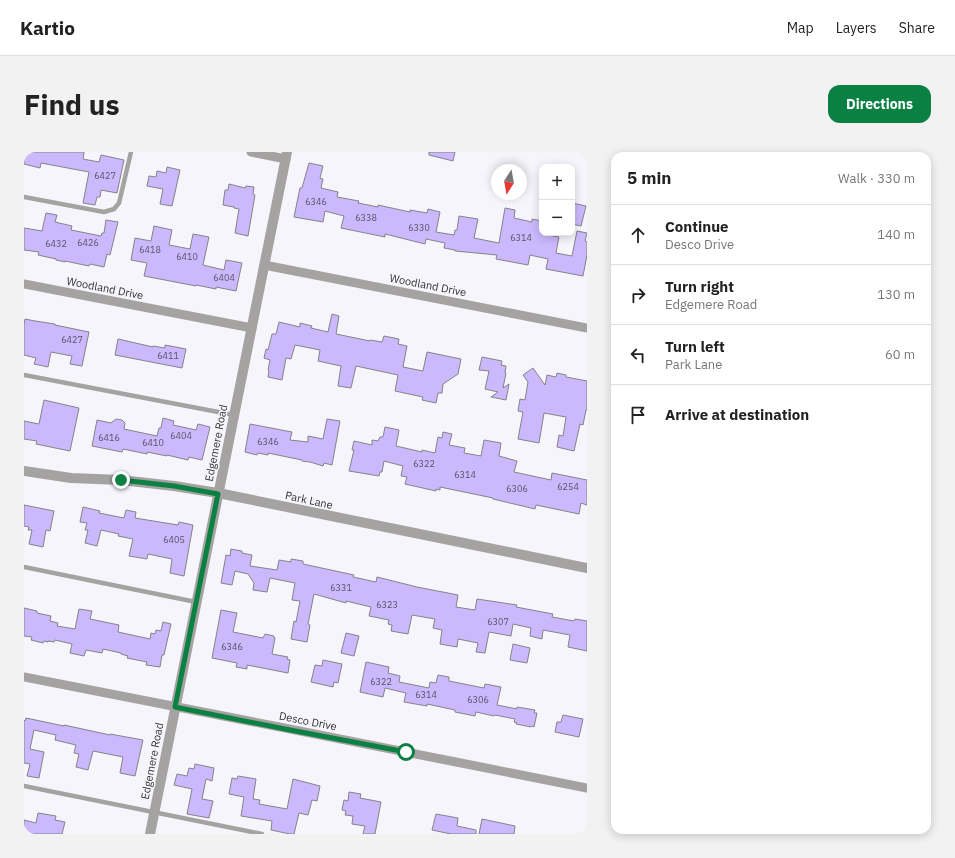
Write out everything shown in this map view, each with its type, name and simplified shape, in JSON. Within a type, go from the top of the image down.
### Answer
[{"type":"street","points":[[251,152],[286,155]]},
{"type":"street","name":"Edgemere Road","points":[[150,834],[286,155]]},
{"type":"street","name":"Woodland Drive","points":[[264,265],[587,328]]},
{"type":"street","name":"Woodland Drive","points":[[24,284],[252,328]]},
{"type":"street","name":"Park Lane","points":[[24,471],[71,478],[121,480],[174,486],[587,568]]},
{"type":"street","name":"Desco Drive","points":[[24,676],[587,788]]},
{"type":"lane","points":[[24,197],[104,212],[114,209],[119,203],[131,152]]},
{"type":"lane","points":[[24,375],[234,415]]},
{"type":"lane","points":[[24,567],[196,602]]},
{"type":"lane","points":[[24,786],[262,834]]},
{"type":"building","points":[[24,152],[84,152],[83,159],[99,162],[101,155],[124,160],[117,193],[101,190],[100,197],[97,197],[95,205],[83,203],[89,172],[41,163],[40,168],[24,164]]},
{"type":"building","points":[[429,152],[455,152],[453,161],[429,155]]},
{"type":"building","points":[[309,163],[323,166],[320,178],[323,179],[321,188],[338,192],[337,197],[359,201],[358,203],[378,207],[378,205],[410,212],[410,210],[427,213],[428,209],[440,212],[436,232],[454,235],[455,230],[457,230],[459,216],[478,219],[474,238],[499,243],[505,208],[515,210],[514,218],[532,222],[532,219],[539,220],[539,236],[559,237],[556,253],[572,256],[577,231],[587,233],[585,241],[587,242],[587,255],[583,276],[546,269],[548,259],[530,255],[528,265],[496,259],[497,255],[455,251],[444,248],[445,243],[426,239],[425,244],[385,234],[385,237],[341,228],[344,216],[325,211],[323,222],[294,217],[300,188],[302,188]]},
{"type":"building","points":[[167,167],[180,170],[172,206],[160,204],[163,189],[147,186],[149,176],[156,177],[157,171],[166,173]]},
{"type":"building","points":[[229,184],[245,188],[246,186],[254,187],[253,194],[255,195],[248,236],[235,233],[239,209],[223,205],[225,190],[228,190]]},
{"type":"building","points":[[575,204],[586,206],[581,226],[575,225]]},
{"type":"building","points":[[46,213],[57,215],[55,222],[72,226],[71,230],[101,236],[102,233],[104,233],[106,220],[118,222],[110,255],[107,254],[104,267],[65,262],[38,255],[39,252],[24,250],[24,228],[42,231]]},
{"type":"building","points":[[154,226],[172,230],[169,245],[190,249],[193,234],[209,237],[203,265],[224,270],[226,260],[242,263],[236,291],[216,287],[216,289],[196,286],[144,276],[147,263],[131,260],[135,238],[151,241]]},
{"type":"building","points":[[332,314],[339,316],[336,334],[382,342],[384,336],[399,339],[398,344],[407,346],[403,367],[423,371],[427,352],[461,359],[458,374],[443,384],[442,393],[438,393],[436,403],[422,400],[423,397],[395,391],[398,375],[356,366],[351,388],[338,386],[341,366],[318,361],[320,350],[295,345],[291,359],[286,358],[282,380],[268,377],[270,360],[264,358],[266,349],[268,350],[272,334],[276,334],[279,322],[300,327],[300,323],[312,326],[311,328],[328,332]]},
{"type":"building","points":[[25,319],[89,332],[82,366],[70,364],[72,356],[51,352],[48,367],[34,364],[36,358],[24,355]]},
{"type":"building","points":[[118,339],[153,347],[165,348],[165,345],[186,349],[182,368],[115,355]]},
{"type":"building","points":[[482,357],[502,361],[501,365],[506,366],[503,388],[509,384],[506,400],[491,397],[498,392],[485,389],[489,371],[479,370]]},
{"type":"building","points":[[533,368],[545,385],[547,375],[556,377],[557,373],[566,375],[566,377],[587,381],[587,410],[583,425],[580,424],[574,451],[557,447],[559,435],[563,436],[566,417],[544,413],[539,443],[518,439],[523,412],[518,411],[520,399],[525,400],[528,382],[523,375]]},
{"type":"building","points":[[44,400],[79,408],[70,451],[36,444],[37,441],[24,439],[24,421],[39,424]]},
{"type":"building","points":[[163,418],[174,421],[173,425],[196,430],[198,424],[210,427],[202,460],[189,457],[188,460],[167,455],[147,452],[147,454],[123,449],[122,452],[92,446],[97,420],[111,423],[116,419],[122,420],[125,423],[124,429],[157,436],[159,428],[161,428]]},
{"type":"building","points":[[327,419],[340,421],[332,465],[324,463],[323,466],[268,453],[268,455],[258,453],[257,455],[245,452],[250,424],[292,432],[290,440],[308,442],[308,436],[323,439]]},
{"type":"building","points":[[385,427],[399,430],[396,446],[422,452],[422,450],[435,453],[438,437],[442,438],[443,432],[452,434],[449,445],[465,448],[464,453],[481,456],[484,440],[501,443],[499,456],[517,461],[514,472],[551,480],[552,473],[587,480],[587,505],[581,503],[579,514],[536,505],[535,509],[493,498],[440,487],[440,490],[436,489],[436,491],[405,484],[407,477],[401,476],[403,466],[384,461],[382,472],[380,472],[379,476],[349,471],[354,450],[352,450],[354,441],[372,445],[372,440],[378,441],[380,437],[383,437]]},
{"type":"building","points":[[24,505],[54,511],[50,531],[46,530],[43,547],[29,544],[32,530],[28,530],[29,527],[24,526]]},
{"type":"building","points":[[83,507],[100,511],[99,513],[124,518],[126,510],[136,512],[135,518],[178,525],[179,522],[193,525],[184,576],[170,573],[172,559],[148,554],[147,559],[129,556],[133,539],[118,536],[119,534],[101,530],[97,546],[85,543],[88,530],[85,530],[87,523],[80,522]]},
{"type":"building","points":[[231,549],[252,555],[250,566],[277,570],[279,560],[291,562],[291,559],[303,561],[303,564],[354,575],[353,577],[376,582],[377,577],[458,595],[456,607],[475,610],[477,599],[517,605],[516,607],[553,614],[552,617],[574,621],[575,619],[587,621],[587,651],[568,647],[570,635],[543,630],[542,639],[530,636],[531,628],[513,624],[511,636],[489,632],[485,653],[476,652],[478,643],[458,639],[457,647],[440,644],[442,630],[433,628],[435,619],[412,615],[408,634],[391,631],[392,625],[388,624],[389,620],[369,616],[371,607],[346,601],[346,603],[314,594],[308,624],[310,625],[307,642],[291,639],[294,621],[296,622],[300,601],[292,600],[295,583],[270,578],[267,592],[253,590],[254,583],[248,574],[235,571],[232,585],[221,583],[226,555],[230,556]]},
{"type":"building","points":[[24,608],[51,616],[50,621],[58,623],[57,626],[75,629],[79,609],[92,611],[90,619],[119,625],[118,632],[150,639],[151,633],[155,634],[156,630],[161,631],[163,622],[171,624],[160,667],[146,665],[147,662],[127,658],[128,656],[121,653],[103,649],[102,653],[86,650],[84,656],[70,653],[72,644],[55,640],[54,642],[44,641],[43,643],[31,640],[32,637],[24,636]]},
{"type":"building","points":[[221,610],[237,613],[233,632],[263,638],[265,634],[274,636],[275,638],[272,654],[288,657],[287,659],[290,660],[288,673],[247,665],[247,669],[236,667],[237,663],[212,658]]},
{"type":"building","points":[[346,633],[359,636],[354,656],[341,653]]},
{"type":"building","points":[[513,644],[530,648],[527,663],[510,660]]},
{"type":"building","points":[[323,660],[342,664],[338,683],[334,682],[333,687],[311,682],[315,665],[322,666]]},
{"type":"building","points":[[366,662],[389,667],[388,673],[400,676],[399,682],[429,688],[430,682],[436,683],[438,675],[449,677],[449,681],[484,688],[485,684],[501,687],[497,705],[517,709],[517,707],[535,710],[534,713],[537,713],[534,727],[516,724],[517,723],[514,722],[515,719],[495,715],[476,712],[475,716],[427,704],[427,706],[404,702],[406,693],[385,688],[383,697],[360,692]]},
{"type":"building","points":[[563,715],[583,719],[579,737],[555,732],[557,722],[561,722]]},
{"type":"building","points":[[26,718],[143,740],[135,776],[120,773],[123,757],[93,751],[88,770],[76,767],[79,754],[74,753],[76,745],[55,740],[56,735],[34,730],[30,749],[44,752],[39,778],[27,776],[30,764],[24,763],[24,720],[25,721]]},
{"type":"building","points":[[195,764],[214,768],[212,781],[206,779],[202,799],[213,801],[209,818],[187,814],[192,789],[174,785],[177,774],[187,776],[189,768],[194,769]]},
{"type":"building","points":[[238,776],[256,779],[253,799],[260,800],[259,804],[287,809],[293,779],[320,786],[317,801],[312,800],[308,815],[299,813],[294,834],[271,830],[272,821],[241,816],[244,797],[229,794],[232,778],[237,779]]},
{"type":"building","points":[[349,792],[361,794],[360,798],[381,802],[375,834],[363,834],[365,826],[352,824],[353,816],[345,815],[346,811],[342,810],[344,800],[348,801]]},
{"type":"building","points":[[38,813],[56,816],[55,820],[65,822],[62,834],[24,834],[24,820],[36,823]]},
{"type":"building","points":[[436,814],[458,818],[457,826],[476,830],[476,834],[451,834],[432,830]]},
{"type":"building","points":[[482,819],[515,826],[514,834],[479,834]]},
{"type":"route","points":[[121,480],[174,486],[218,494],[175,707],[406,752]]}]
